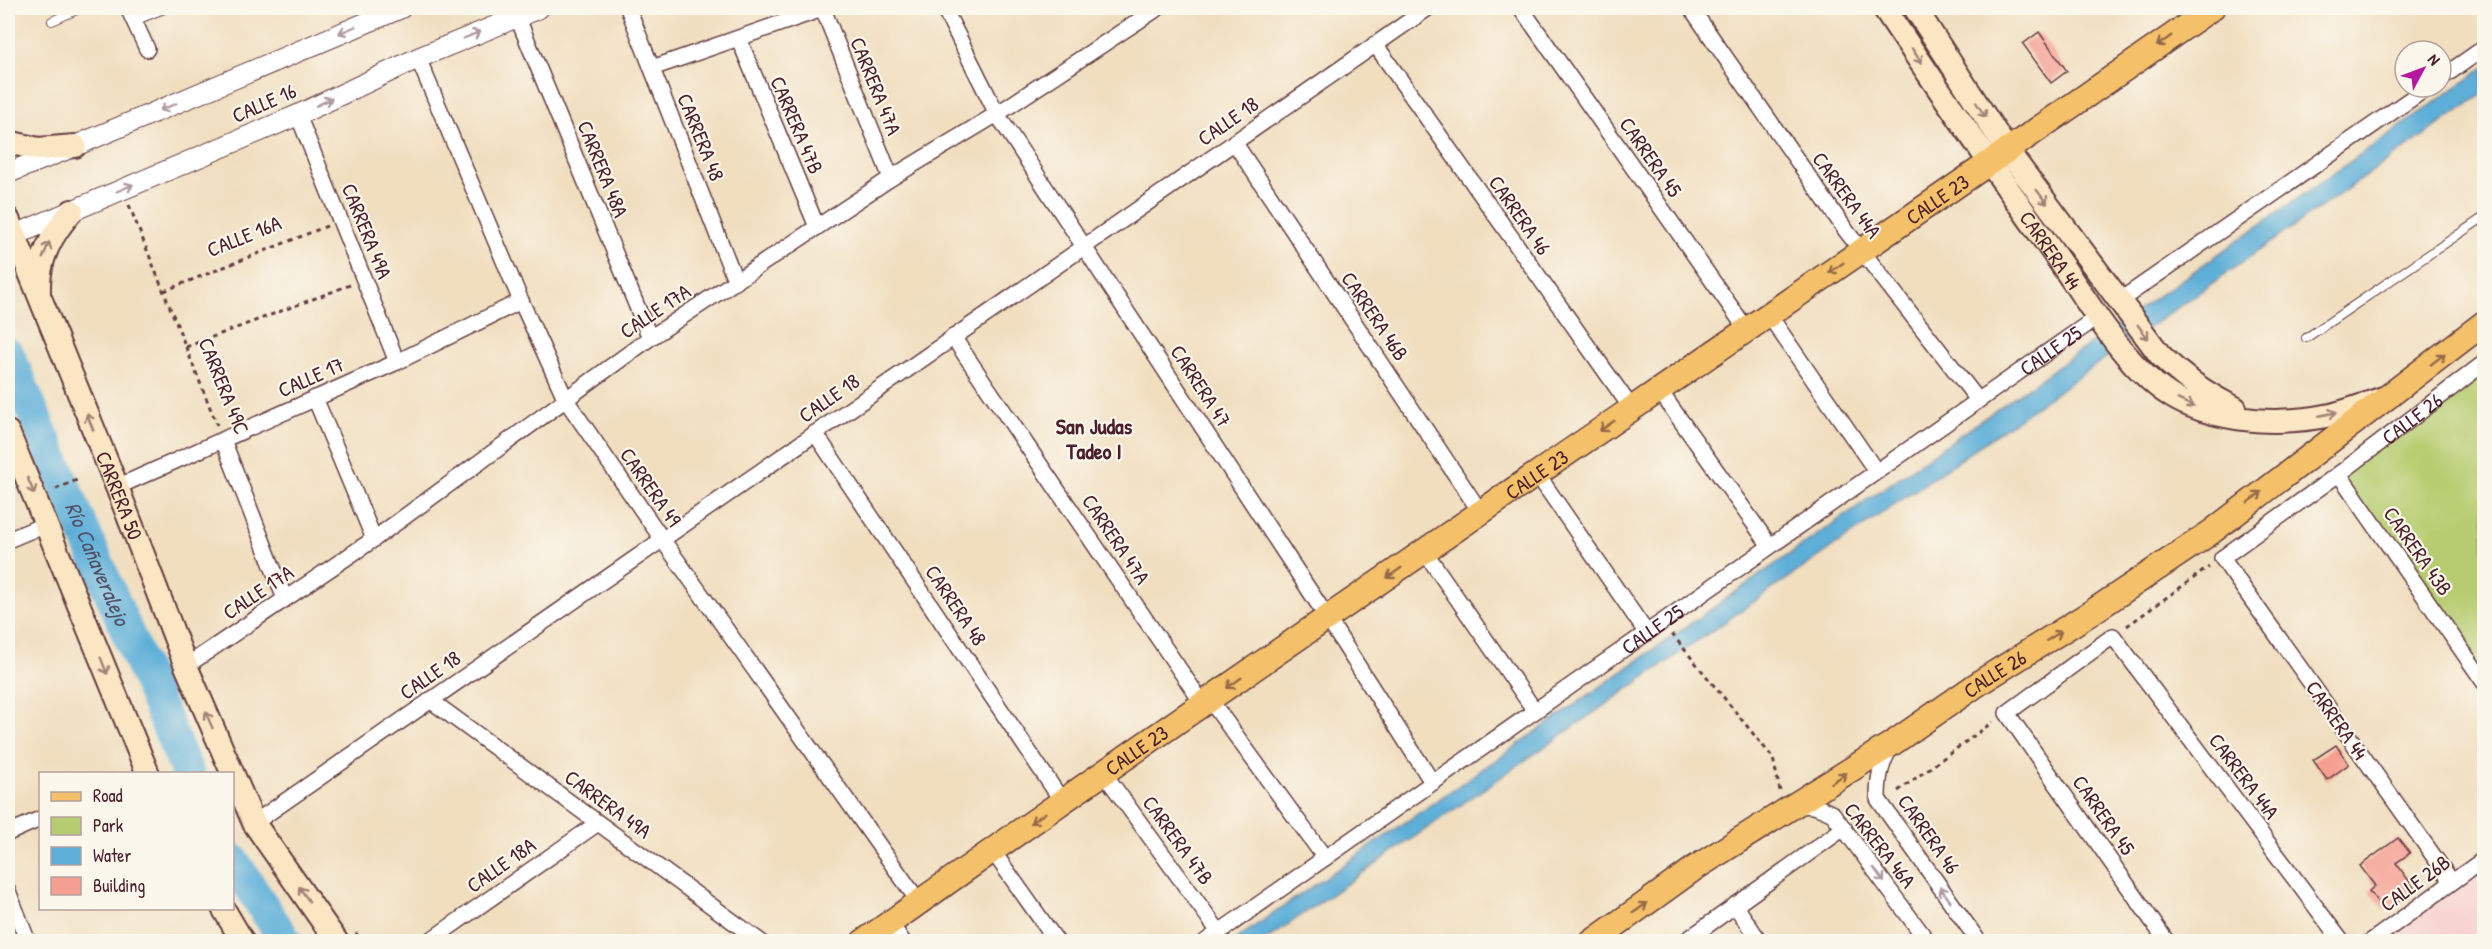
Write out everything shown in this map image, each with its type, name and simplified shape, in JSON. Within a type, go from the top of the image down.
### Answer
[{"type":"main road","name":"CARRERA 44","points":[[1884,8],[1998,157],[2122,305],[2160,355],[2182,377],[2208,395],[2270,421]]},
{"type":"main road","name":"CARRERA 44","points":[[1915,8],[1998,157],[2101,321],[2138,370],[2159,389],[2183,403],[2238,420],[2270,421],[2331,415],[2392,395]]},
{"type":"main road","name":"CALLE 23","points":[[863,942],[896,932],[919,902],[1103,772],[2212,8]]},
{"type":"main road","points":[[8,142],[38,149],[75,146]]},
{"type":"main road","points":[[39,295],[40,270],[44,254],[56,231],[72,211]]},
{"type":"main road","name":"CARRERA 50","points":[[10,231],[39,295],[186,666],[232,772]]},
{"type":"main road","points":[[2392,395],[2484,323]]},
{"type":"main road","name":"CALLE 26","points":[[1592,942],[1695,868],[1784,814],[1893,743],[1982,681],[2092,612],[2210,533],[2301,461],[2392,395]]},
{"type":"main road","points":[[8,432],[147,772]]},
{"type":"main road","name":"CARRERA 50","points":[[234,777],[254,823],[346,937]]},
{"type":"main road","points":[[224,910],[243,942]]},
{"type":"street","name":"CALLE 16","points":[[10,231],[72,211],[123,190],[298,115],[418,58],[539,8]]},
{"type":"street","name":"CARRERA 48","points":[[628,8],[736,282]]},
{"type":"street","points":[[652,68],[824,8]]},
{"type":"street","name":"CARRERA 47A","points":[[824,8],[891,178]]},
{"type":"street","name":"CARRERA 47","points":[[944,8],[997,114],[1432,782]]},
{"type":"street","name":"CALLE 17A","points":[[186,666],[374,539],[650,338],[891,178],[997,114],[1158,8]]},
{"type":"street","name":"CALLE 18","points":[[254,823],[1428,8]]},
{"type":"street","name":"CARRERA 45","points":[[1521,8],[1747,330]]},
{"type":"street","name":"CARRERA 44A","points":[[1691,8],[1861,251],[1978,400]]},
{"type":"street","name":"CALLE 16","points":[[8,173],[393,9]]},
{"type":"street","points":[[131,14],[147,50]]},
{"type":"street","name":"CARRERA 48A","points":[[517,16],[650,338]]},
{"type":"street","name":"CARRERA 47B","points":[[739,39],[817,227]]},
{"type":"street","name":"CARRERA 46","points":[[1375,45],[1632,409]]},
{"type":"street","points":[[2453,70],[2484,48]]},
{"type":"street","name":"CARRERA 49","points":[[418,58],[521,301],[566,400],[919,902]]},
{"type":"street","points":[[2122,305],[2411,99]]},
{"type":"street","name":"CARRERA 49A","points":[[298,115],[396,362]]},
{"type":"street","name":"CARRERA 46B","points":[[1234,142],[1480,513]]},
{"type":"street","name":"CALLE 17","points":[[117,487],[396,362],[521,301]]},
{"type":"street","points":[[1769,315],[1876,471]]},
{"type":"street","name":"CALLE 25","points":[[1205,942],[1978,400],[2101,321]]},
{"type":"street","name":"CARRERA 47A","points":[[953,337],[1207,702],[1325,858]]},
{"type":"street","name":"CALLE 26","points":[[2222,558],[2339,474],[2484,363]]},
{"type":"street","points":[[1659,390],[1770,546]]},
{"type":"street","points":[[315,399],[374,539]]},
{"type":"street","name":"CARRERA 48","points":[[815,433],[1062,801]]},
{"type":"street","name":"CARRERA 49C","points":[[223,440],[285,599]]},
{"type":"street","points":[[1537,474],[1646,632]]},
{"type":"street","name":"CARRERA 43B","points":[[2339,474],[2484,682]]},
{"type":"street","points":[[8,540],[46,524]]},
{"type":"street","points":[[1425,552],[1535,711]]},
{"type":"street","name":"CARRERA 44","points":[[2222,558],[2452,882]]},
{"type":"street","name":"CARRERA 44A","points":[[2114,636],[2342,942]]},
{"type":"street","name":"CALLE 26","points":[[2007,712],[2114,636]]},
{"type":"street","name":"CARRERA 49A","points":[[430,700],[761,942]]},
{"type":"street","name":"CARRERA 45","points":[[2007,712],[2167,942]]},
{"type":"street","name":"CARRERA 46","points":[[1893,743],[1878,776],[1878,800],[1979,942]]},
{"type":"street","name":"CARRERA 47B","points":[[1103,772],[1219,932]]},
{"type":"street","name":"CARRERA 46A","points":[[1784,814],[1800,806],[1817,806],[1833,814],[1928,942]]},
{"type":"street","points":[[8,833],[39,819]]},
{"type":"street","name":"CALLE 18A","points":[[428,942],[598,823]]},
{"type":"street","points":[[1684,942],[1844,828]]},
{"type":"street","points":[[992,850],[1057,942]]},
{"type":"street","name":"CALLE 26B","points":[[2370,942],[2484,859]]},
{"type":"street","points":[[8,891],[28,942]]},
{"type":"street","points":[[1735,905],[1760,942]]},
{"type":"lane","points":[[52,21],[81,8]]},
{"type":"lane","points":[[131,14],[166,8]]},
{"type":"lane","points":[[2306,338],[2484,217]]},
{"type":"path","name":"CARRERA 49C","points":[[123,190],[223,440]]},
{"type":"path","name":"CALLE 16A","points":[[164,291],[340,221]]},
{"type":"path","points":[[186,347],[364,280]]},
{"type":"path","points":[[56,489],[79,479]]},
{"type":"path","points":[[2114,636],[2222,558]]},
{"type":"path","points":[[1666,627],[1773,758],[1784,814]]},
{"type":"path","points":[[1898,791],[2007,712]]},
{"type":"path","points":[[346,937],[362,942]]},
{"type":"shaded area","points":[[2484,859],[2484,941],[2370,942]]},
{"type":"green space","points":[[2484,363],[2484,682],[2339,474]]},
{"type":"water","points":[[2484,68],[2484,93],[2054,394],[1264,941],[1232,942],[2440,99],[2453,99],[2453,90]]},
{"type":"building","points":[[2039,32],[2067,71],[2051,83],[2023,44]]},
{"type":"building","points":[[2336,745],[2349,764],[2327,780],[2313,760]]},
{"type":"building","points":[[2398,838],[2410,853],[2396,863],[2415,889],[2385,911],[2369,891],[2375,886],[2360,866]]},
{"type":"waterway","name":"Río Cañaveralejo","points":[[8,354],[187,772]]},
{"type":"waterway","name":"Río Cañaveralejo","points":[[234,862],[286,942]]},
{"type":"district","name":"San Judas Tadeo I","points":[[1094,438]]}]
